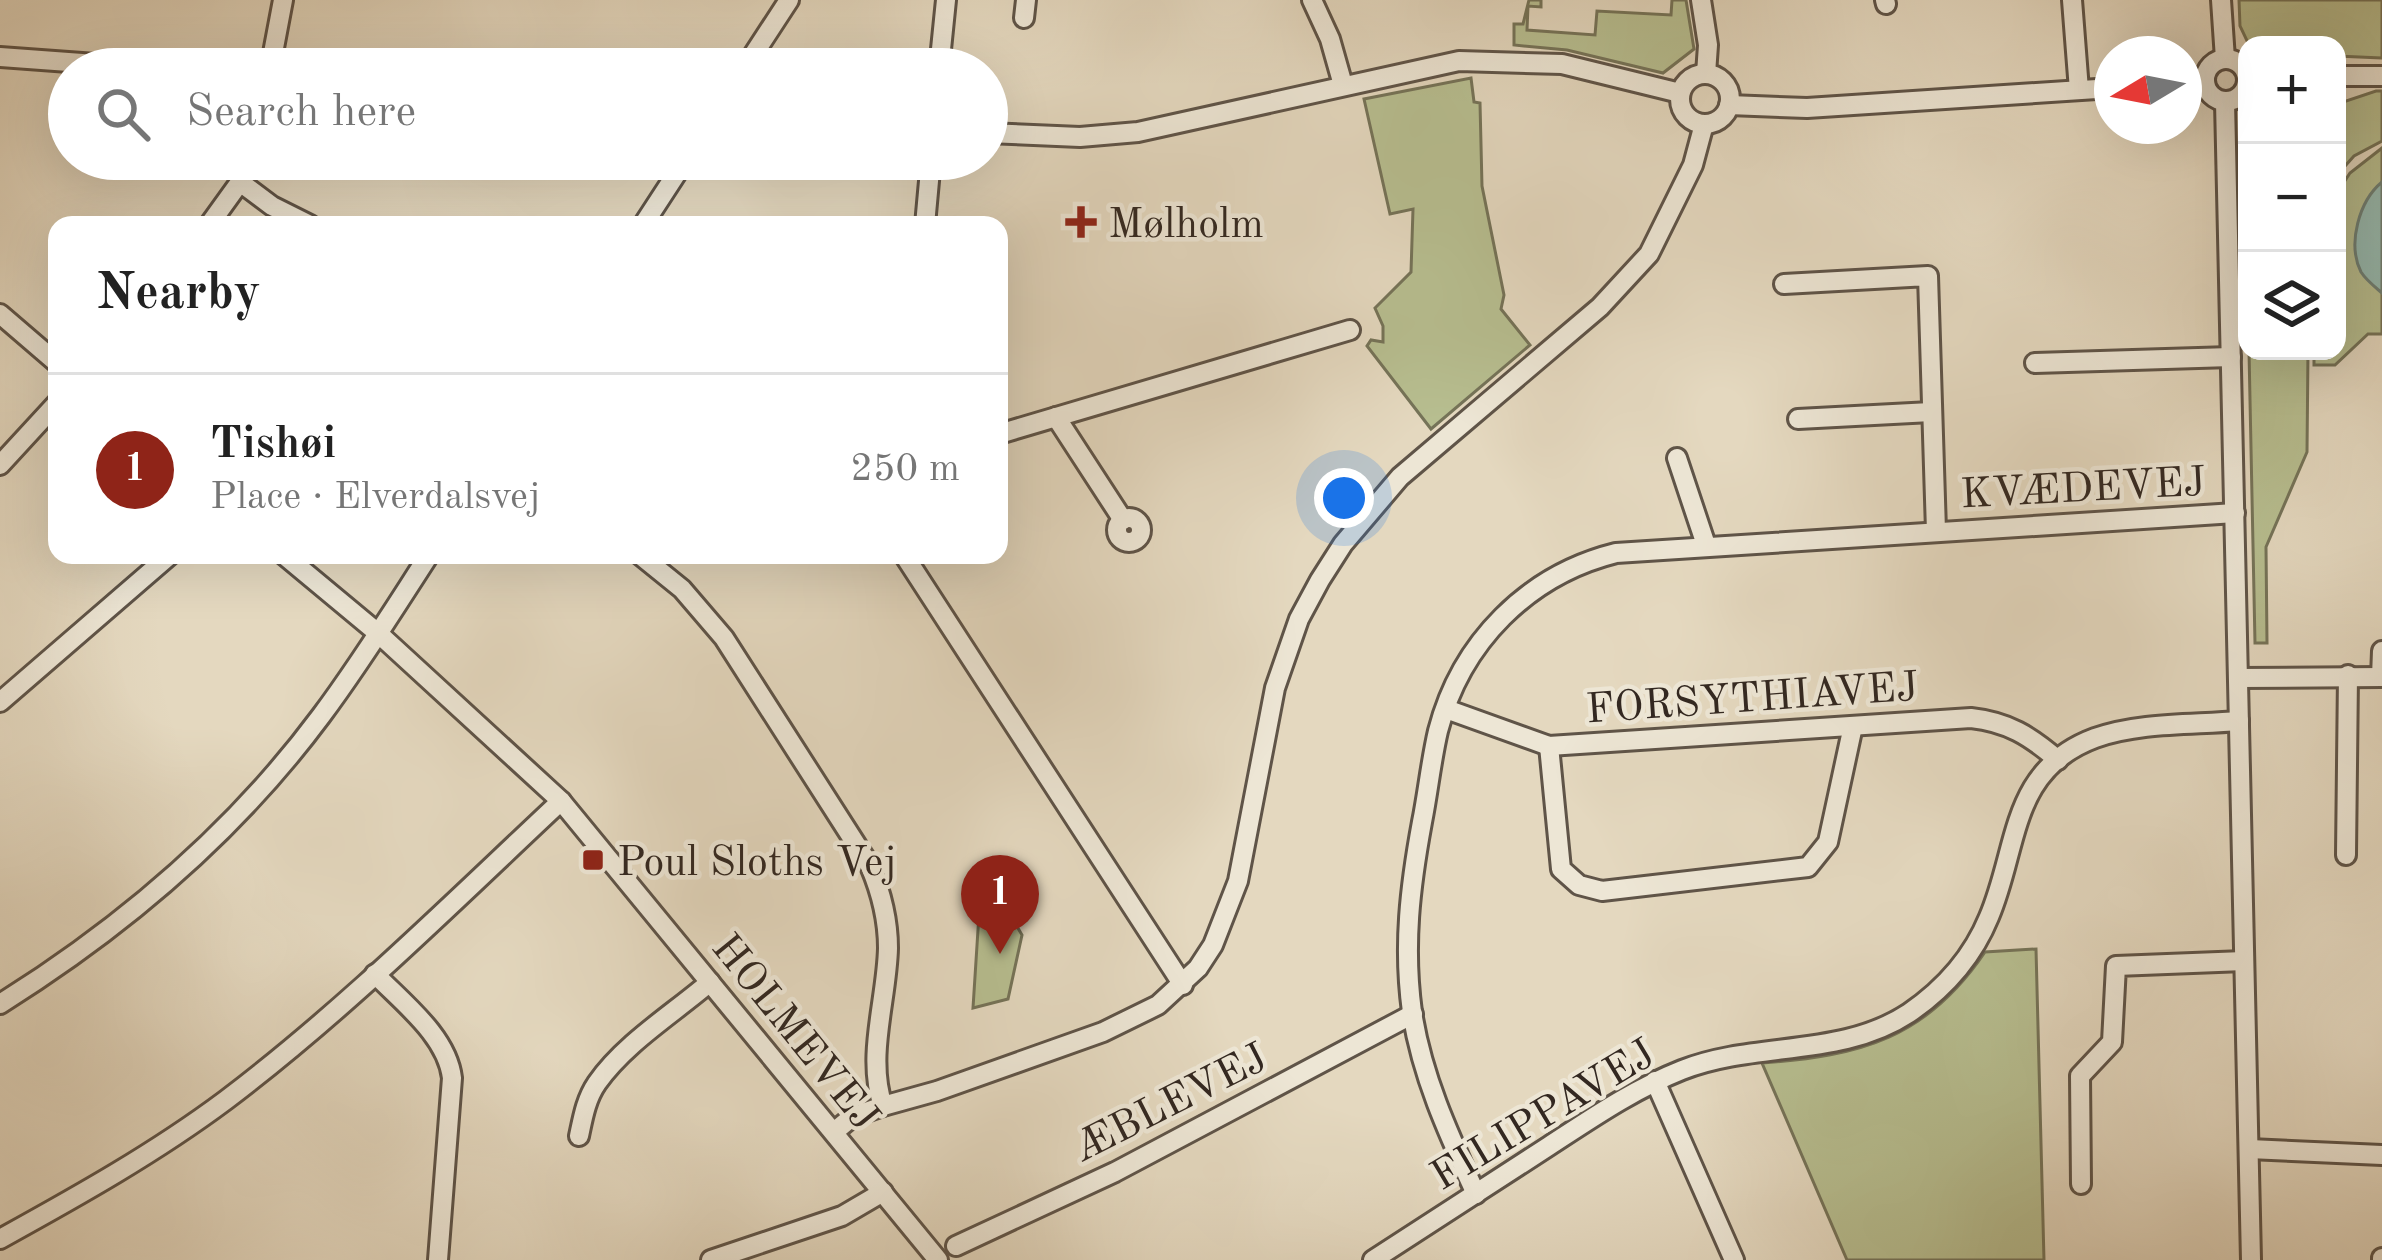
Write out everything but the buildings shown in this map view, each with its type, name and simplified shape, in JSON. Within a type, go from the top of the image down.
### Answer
[{"type":"street","points":[[274,48],[283,0]]},
{"type":"street","points":[[758,48],[789,0]]},
{"type":"street","points":[[941,48],[946,0]]},
{"type":"street","points":[[1312,0],[1334,51],[1342,85]]},
{"type":"street","points":[[1701,0],[1708,45],[1706,74]]},
{"type":"street","points":[[2072,0],[2079,90]]},
{"type":"street","points":[[2221,0],[2225,59]]},
{"type":"street","points":[[0,57],[48,61]]},
{"type":"street","points":[[2225,59],[2237,62],[2247,78],[2241,95],[2225,102],[2209,93],[2205,81],[2208,69],[2225,59]]},
{"type":"street","points":[[1008,134],[1120,134],[1459,61],[1562,64],[1680,92]]},
{"type":"street","points":[[1706,74],[1727,88],[1729,105],[1720,119],[1704,124],[1682,110],[1680,92],[1687,81],[1706,74]]},
{"type":"street","points":[[2346,76],[2382,76]]},
{"type":"street","points":[[1729,105],[1807,108],[2094,89]]},
{"type":"street","points":[[2225,102],[2251,1260]]},
{"type":"street","points":[[834,1132],[852,1117],[1103,1033],[1158,1005],[1183,986],[1213,945],[1238,881],[1275,688],[1299,619],[1320,580],[1353,530],[1400,477],[1600,307],[1649,254],[1693,165],[1704,124]]},
{"type":"street","points":[[649,216],[672,180]]},
{"type":"street","points":[[926,216],[929,180]]},
{"type":"street","points":[[215,216],[240,182],[292,216]]},
{"type":"street","name":"KVÆDEVEJ","points":[[1784,284],[1928,276],[1936,531]]},
{"type":"street","points":[[0,314],[48,355]]},
{"type":"street","points":[[1008,431],[1350,330]]},
{"type":"street","points":[[2035,363],[2231,357]]},
{"type":"street","name":"KVÆDEVEJ","points":[[1798,419],[1931,412]]},
{"type":"street","points":[[0,465],[48,413]]},
{"type":"street","points":[[1056,417],[1123,520]]},
{"type":"street","points":[[1677,458],[1706,545]]},
{"type":"street","name":"KVÆDEVEJ","points":[[1476,1193],[1431,1090],[1412,1015],[1407,917],[1438,730],[1460,674],[1513,604],[1560,571],[1616,553],[2235,513]]},
{"type":"street","points":[[0,702],[160,564]]},
{"type":"street","name":"HOLMEVEJ","points":[[295,564],[379,634],[561,801],[938,1260]]},
{"type":"street","points":[[0,1004],[97,940],[212,840],[321,717],[423,564]]},
{"type":"street","points":[[651,564],[682,590],[724,638],[870,866],[880,890],[888,947],[877,1063],[883,1106]]},
{"type":"street","points":[[910,564],[1183,986]]},
{"type":"street","points":[[2238,678],[2382,677],[2382,651]]},
{"type":"street","points":[[2346,855],[2348,675]]},
{"type":"street","name":"FORSYTHIAVEJ","points":[[1446,709],[1549,746],[1971,718],[2022,731],[2058,760]]},
{"type":"street","name":"FILIPPAVEJ","points":[[1373,1260],[1655,1081],[1721,1057],[1833,1043],[1875,1032],[1932,994],[1971,950],[1990,916],[2024,803],[2058,760],[2091,740],[2124,730],[2239,721]]},
{"type":"street","points":[[1549,746],[1562,869],[1579,885],[1615,891],[1808,867],[1828,842],[1853,726]]},
{"type":"street","points":[[0,1239],[100,1184],[224,1101],[375,974],[561,801]]},
{"type":"street","points":[[2081,1184],[2080,1076],[2112,1042],[2116,966],[2244,961]]},
{"type":"street","points":[[375,974],[450,1060],[438,1260]]},
{"type":"street","points":[[579,1136],[586,1103],[597,1082],[710,982]]},
{"type":"street","name":"ÆBLEVEJ","points":[[956,1246],[1115,1172],[1412,1015]]},
{"type":"street","points":[[1655,1081],[1734,1260]]},
{"type":"street","points":[[2249,1149],[2382,1155]]},
{"type":"street","points":[[711,1260],[842,1216],[883,1192]]},
{"type":"green space","points":[[1529,0],[1541,0],[1541,7],[1528,6],[1527,30],[1595,35],[1597,11],[1671,15],[1672,0],[1686,0],[1694,49],[1663,73],[1567,50],[1514,45],[1514,24],[1523,24]]},
{"type":"green space","points":[[2239,0],[2382,0],[2382,58],[2346,56],[2346,36],[2245,36]]},
{"type":"green space","points":[[1471,78],[1474,102],[1480,103],[1482,186],[1504,295],[1501,309],[1530,345],[1431,429],[1367,346],[1371,340],[1383,342],[1383,326],[1375,308],[1411,272],[1413,209],[1390,214],[1364,99]]},
{"type":"green space","points":[[2382,91],[2382,141],[2346,165],[2346,144],[2346,101]]},
{"type":"green space","points":[[2382,148],[2382,334],[2368,334],[2346,355],[2346,179]]},
{"type":"green space","points":[[2249,360],[2308,360],[2307,452],[2266,547],[2267,643],[2255,643]]},
{"type":"green space","points":[[2314,360],[2340,360],[2335,365],[2314,365]]},
{"type":"green space","points":[[982,867],[1022,935],[1008,999],[973,1008]]},
{"type":"green space","points":[[2036,949],[2044,1260],[1847,1260],[1762,1063],[1830,1055],[1889,1037],[1940,1005],[1985,952]]},
{"type":"water","points":[[2382,182],[2382,293],[2361,272],[2355,236],[2367,200]]},
{"type":"place","name":"Mølholm","points":[[1081,222]]},
{"type":"place","name":"Poul Sloths Vej","points":[[593,860]]},
{"type":"place","name":"Tishøi","points":[[1000,954]]}]
